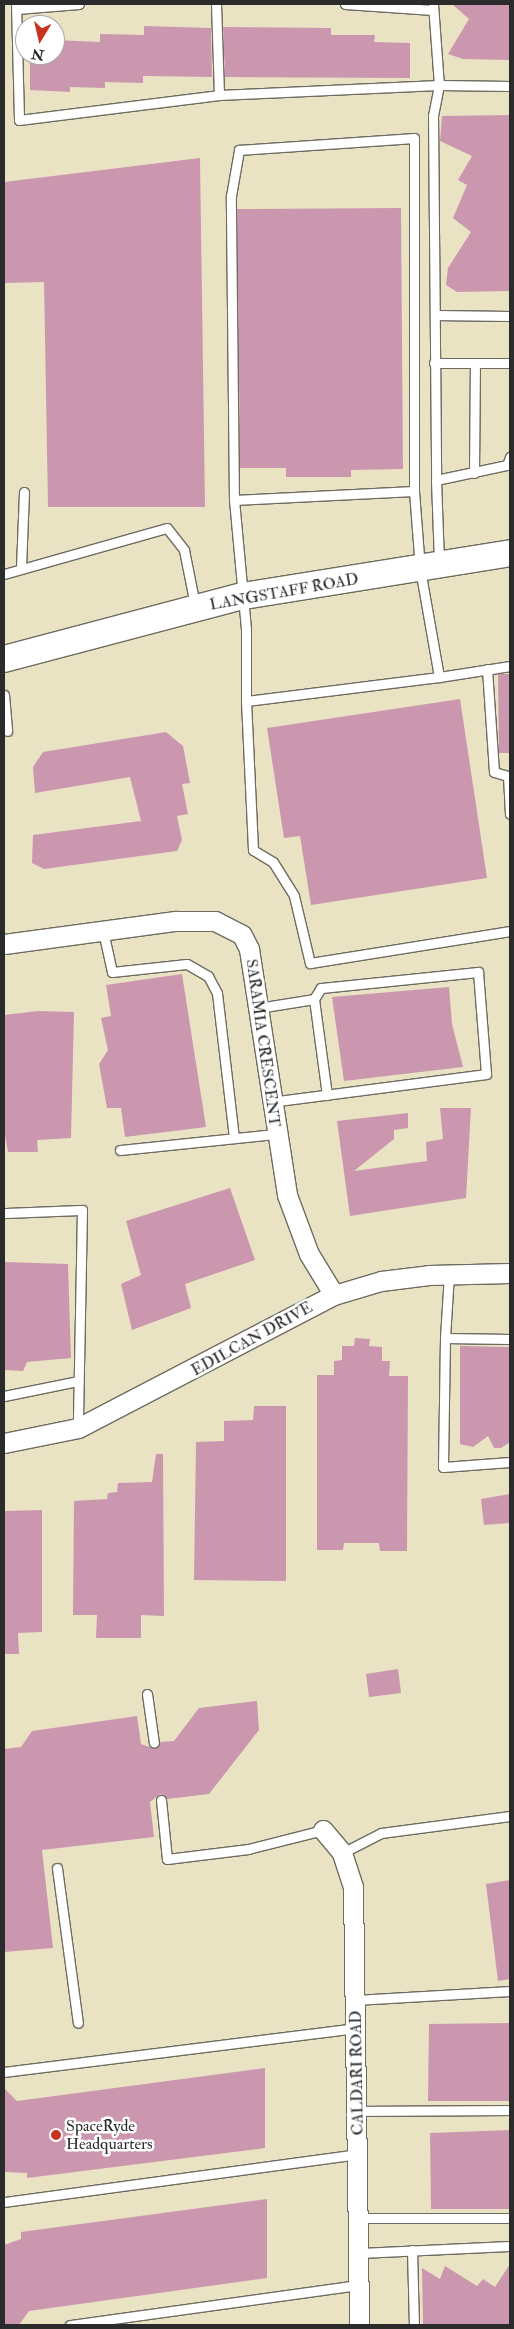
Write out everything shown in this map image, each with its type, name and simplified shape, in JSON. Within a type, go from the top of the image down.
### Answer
[{"type":"street","name":"LANGSTAFF ROAD","points":[[4,659],[243,596],[510,553]]},
{"type":"street","name":"SARAMIA CRESCENT","points":[[4,944],[175,921],[215,920],[231,926],[249,949],[275,1134],[296,1227],[334,1295]]},
{"type":"street","name":"EDILCAN DRIVE","points":[[4,1443],[78,1428],[334,1295],[381,1281],[449,1274],[510,1273]]},
{"type":"street","name":"CALDARI ROAD","points":[[324,1830],[342,1853],[353,1887],[359,2325]]},
{"type":"lane","points":[[79,4],[16,6],[19,120],[219,95],[439,85],[510,86]]},
{"type":"lane","points":[[216,4],[219,95]]},
{"type":"lane","points":[[345,4],[433,7],[439,85],[432,115],[436,480],[430,567]]},
{"type":"lane","points":[[439,677],[430,567],[414,491],[414,138],[239,150],[231,196],[234,500],[243,596],[253,850],[273,862],[294,896],[310,962],[510,931]]},
{"type":"lane","points":[[434,315],[510,316]]},
{"type":"lane","points":[[434,363],[510,363]]},
{"type":"lane","points":[[474,473],[475,363]]},
{"type":"lane","points":[[436,480],[474,473],[507,464],[510,457]]},
{"type":"lane","points":[[234,500],[414,491]]},
{"type":"lane","points":[[21,567],[24,492]]},
{"type":"lane","points":[[4,574],[21,567],[167,528],[184,550],[196,608]]},
{"type":"lane","points":[[246,701],[439,677],[510,666]]},
{"type":"lane","points":[[487,669],[494,772],[508,776],[510,814]]},
{"type":"lane","points":[[4,695],[7,731]]},
{"type":"lane","points":[[103,930],[112,972],[186,964],[208,976],[217,993],[234,1138]]},
{"type":"lane","points":[[271,1102],[327,1095],[486,1074],[478,972],[321,988],[314,999],[327,1095]]},
{"type":"lane","points":[[258,1008],[314,999]]},
{"type":"lane","points":[[120,1150],[275,1134]]},
{"type":"lane","points":[[4,1213],[82,1210],[78,1428]]},
{"type":"lane","points":[[449,1274],[445,1338],[444,1467],[510,1462]]},
{"type":"lane","points":[[445,1338],[510,1339]]},
{"type":"lane","points":[[4,1396],[78,1381]]},
{"type":"lane","points":[[147,1694],[154,1743]]},
{"type":"lane","points":[[162,1800],[167,1859],[248,1849],[324,1830]]},
{"type":"lane","points":[[342,1853],[381,1833],[510,1816]]},
{"type":"lane","points":[[57,1868],[78,2023]]},
{"type":"lane","points":[[355,2000],[510,1991]]},
{"type":"lane","points":[[4,2072],[356,2028]]},
{"type":"lane","points":[[357,2110],[510,2110]]},
{"type":"lane","points":[[4,2202],[358,2154]]},
{"type":"lane","points":[[359,2218],[510,2218]]},
{"type":"lane","points":[[359,2253],[510,2246]]},
{"type":"lane","points":[[412,2250],[414,2325]]},
{"type":"lane","points":[[70,2325],[359,2285]]},
{"type":"building","points":[[452,4],[510,4],[510,60],[463,59],[448,54],[469,19]]},
{"type":"building","points":[[144,26],[211,28],[212,77],[143,76],[143,83],[105,82],[105,88],[70,87],[70,92],[30,90],[30,65],[65,65],[65,40],[100,42],[100,34],[144,35]]},
{"type":"building","points":[[223,27],[331,28],[331,35],[375,35],[374,42],[410,43],[410,78],[225,77]]},
{"type":"building","points":[[510,115],[510,291],[457,292],[446,285],[448,268],[471,232],[453,218],[467,185],[458,180],[472,156],[440,141],[442,116]]},
{"type":"building","points":[[200,158],[205,507],[48,507],[44,282],[4,283],[4,182]]},
{"type":"building","points":[[401,208],[403,469],[351,470],[351,477],[286,477],[286,468],[240,468],[237,209]]},
{"type":"building","points":[[498,674],[510,674],[510,753],[499,753]]},
{"type":"building","points":[[460,699],[487,878],[311,905],[300,836],[284,838],[267,728]]},
{"type":"building","points":[[166,732],[183,746],[190,783],[182,784],[188,814],[177,816],[182,840],[177,851],[44,869],[32,863],[33,835],[141,821],[130,777],[35,793],[33,767],[43,752]]},
{"type":"building","points":[[182,974],[206,1127],[125,1137],[121,1108],[107,1108],[99,1064],[108,1050],[101,1018],[111,1016],[106,985]]},
{"type":"building","points":[[449,987],[452,1024],[463,1067],[344,1081],[332,997]]},
{"type":"building","points":[[38,1011],[74,1012],[71,1138],[37,1140],[38,1152],[8,1152],[4,1130],[4,1015]]},
{"type":"building","points":[[440,1108],[471,1108],[466,1198],[350,1216],[337,1121],[408,1113],[408,1128],[394,1130],[394,1139],[354,1171],[427,1161],[426,1142],[443,1139]]},
{"type":"building","points":[[230,1188],[255,1260],[185,1284],[191,1308],[132,1330],[121,1284],[141,1275],[126,1221]]},
{"type":"building","points":[[4,1262],[68,1264],[71,1358],[27,1362],[23,1371],[4,1370]]},
{"type":"building","points":[[355,1338],[370,1339],[369,1346],[382,1347],[382,1361],[390,1361],[389,1376],[408,1376],[407,1551],[380,1551],[379,1543],[344,1543],[343,1550],[317,1550],[317,1375],[334,1375],[334,1361],[342,1360],[342,1346],[354,1346]]},
{"type":"building","points":[[460,1346],[510,1347],[510,1442],[501,1448],[494,1448],[488,1436],[473,1447],[460,1444]]},
{"type":"building","points":[[254,1406],[286,1406],[286,1581],[194,1580],[196,1442],[224,1441],[224,1421],[253,1420]]},
{"type":"building","points":[[156,1454],[163,1454],[164,1616],[141,1615],[141,1638],[96,1638],[97,1615],[73,1615],[74,1501],[107,1499],[108,1493],[117,1492],[118,1483],[152,1482]]},
{"type":"building","points":[[510,1494],[510,1523],[484,1525],[481,1499]]},
{"type":"building","points":[[42,1510],[42,1632],[18,1633],[19,1654],[4,1654],[4,1511]]},
{"type":"building","points":[[398,1669],[401,1693],[369,1697],[366,1674]]},
{"type":"building","points":[[257,1701],[259,1730],[209,1794],[167,1799],[160,1794],[150,1802],[154,1837],[42,1850],[53,1948],[4,1952],[4,1749],[21,1747],[32,1731],[137,1716],[141,1744],[155,1749],[160,1742],[174,1741],[199,1708]]},
{"type":"building","points":[[510,1880],[510,1979],[498,1981],[486,1884]]},
{"type":"building","points":[[510,2023],[510,2101],[428,2101],[429,2024]]},
{"type":"building","points":[[265,2068],[265,2148],[27,2178],[27,2173],[4,2172],[4,2088],[17,2101]]},
{"type":"building","points":[[510,2130],[510,2209],[431,2209],[430,2133]]},
{"type":"building","points":[[267,2199],[267,2278],[29,2311],[19,2325],[4,2325],[4,2245],[21,2239],[21,2232]]},
{"type":"building","points":[[510,2264],[510,2325],[423,2325],[422,2268],[440,2279],[445,2266],[477,2286],[483,2279],[495,2287]]},
{"type":"place","name":"SpaceRyde Headquarters","points":[[56,2135]]}]
